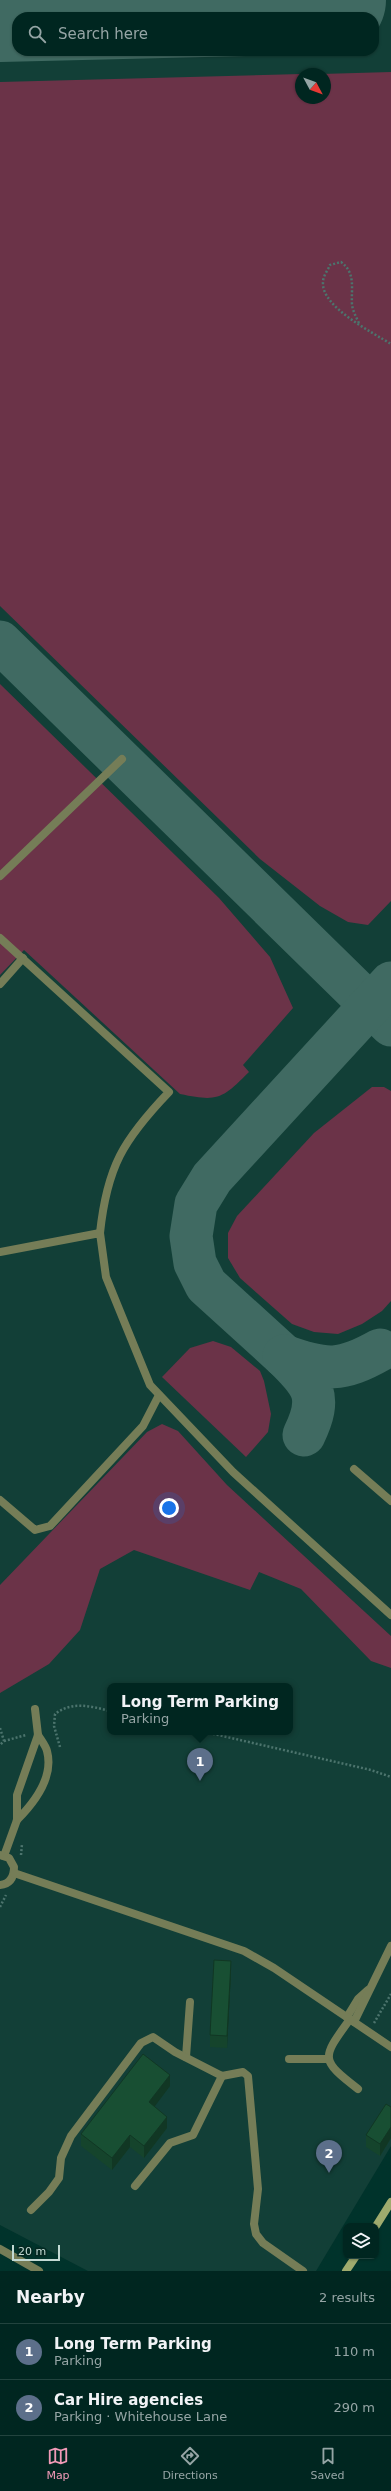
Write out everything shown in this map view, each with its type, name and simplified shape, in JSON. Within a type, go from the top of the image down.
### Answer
[{"type":"street","points":[[0,876],[122,759]]},
{"type":"street","points":[[0,938],[169,1092],[136,1130],[113,1167],[106,1193],[100,1233],[106,1278],[150,1386],[233,1472],[391,1615]]},
{"type":"street","points":[[0,984],[23,958]]},
{"type":"street","points":[[0,1252],[100,1233]]},
{"type":"street","points":[[0,1500],[35,1530],[50,1526],[143,1426],[159,1395]]},
{"type":"street","points":[[354,1469],[391,1501]]},
{"type":"street","points":[[0,1885],[7,1883],[14,1874],[13,1862],[2,1855],[17,1820],[32,1805],[46,1777],[47,1752],[38,1735],[35,1710]]},
{"type":"street","points":[[17,1820],[17,1795],[38,1735]]},
{"type":"street","points":[[14,1874],[244,1951],[391,2047]]},
{"type":"street","points":[[358,2089],[334,2070],[329,2059],[332,2045],[350,2019],[364,2003],[368,1990],[391,1946]]},
{"type":"street","points":[[186,2057],[190,2002]]},
{"type":"street","points":[[31,2210],[49,2192],[59,2178],[61,2158],[71,2136],[142,2043],[154,2036],[186,2057],[222,2076],[243,2072],[248,2076],[258,2189],[254,2224],[256,2234],[263,2243],[303,2271]]},
{"type":"street","points":[[289,2059],[329,2059]]},
{"type":"street","points":[[135,2186],[170,2143],[193,2135],[222,2076]]},
{"type":"street","points":[[378,2223],[391,2202]]},
{"type":"street","points":[[0,2249],[39,2271]]},
{"type":"street","points":[[346,2271],[354,2259]]},
{"type":"path","points":[[359,323],[353,307],[352,277],[349,268],[341,262],[330,265],[323,281],[325,295],[337,309],[391,344]]},
{"type":"path","points":[[60,1752],[54,1726],[54,1714],[64,1707],[78,1705],[107,1710]]},
{"type":"path","points":[[0,1728],[4,1742],[0,1745]]},
{"type":"path","points":[[218,1735],[371,1770],[391,1778]]},
{"type":"path","points":[[24,1838],[21,1857],[24,1861]]},
{"type":"path","points":[[0,1907],[5,1896],[10,1893]]},
{"type":"path","points":[[368,2032],[391,1994]]},
{"type":"shaded area","points":[[0,0],[391,0],[391,2146],[345,2223],[343,2223],[343,2226],[316,2271],[88,2271],[0,2225]]},
{"type":"shaded area","points":[[391,72],[391,901],[368,925],[348,922],[320,906],[260,859],[0,606],[0,82],[295,74],[295,104],[331,104],[331,74]]},
{"type":"shaded area","points":[[0,684],[219,898],[270,957],[293,1008],[243,1065],[249,1072],[225,1093],[211,1098],[180,1094],[24,950],[0,975]]},
{"type":"shaded area","points":[[372,1087],[384,1087],[391,1091],[391,1301],[382,1311],[362,1324],[338,1334],[314,1332],[292,1324],[240,1278],[228,1258],[228,1233],[237,1216],[314,1133]]},
{"type":"shaded area","points":[[213,1341],[231,1347],[260,1371],[264,1381],[271,1414],[268,1432],[246,1457],[162,1377],[190,1348]]},
{"type":"shaded area","points":[[162,1424],[178,1431],[227,1485],[391,1636],[391,1668],[371,1661],[301,1589],[259,1572],[250,1590],[134,1550],[100,1569],[80,1630],[49,1664],[0,1693],[0,1585],[147,1432]]},
{"type":"building","points":[[214,1960],[231,1961],[227,2036],[210,2035]]},
{"type":"building","points":[[143,2054],[170,2075],[149,2102],[167,2117],[144,2146],[130,2135],[112,2158],[81,2134]]},
{"type":"building","points":[[386,2104],[391,2107],[391,2127],[380,2144],[366,2135]]},
{"type":"taxiway","points":[[0,642],[391,1025]]},
{"type":"taxiway","points":[[284,1356],[206,1285],[195,1263],[191,1236],[196,1204],[212,1178],[391,983]]},
{"type":"taxiway","points":[[304,1435],[310,1422],[313,1410],[314,1400],[312,1391],[302,1375],[284,1356],[311,1364],[333,1367],[344,1366],[380,1350]]},
{"type":"runway","points":[[0,8],[332,0]]},
{"type":"place","name":"Long Term Parking","points":[[200,1781]]},
{"type":"place","name":"Car Hire agencies","points":[[329,2173]]}]
